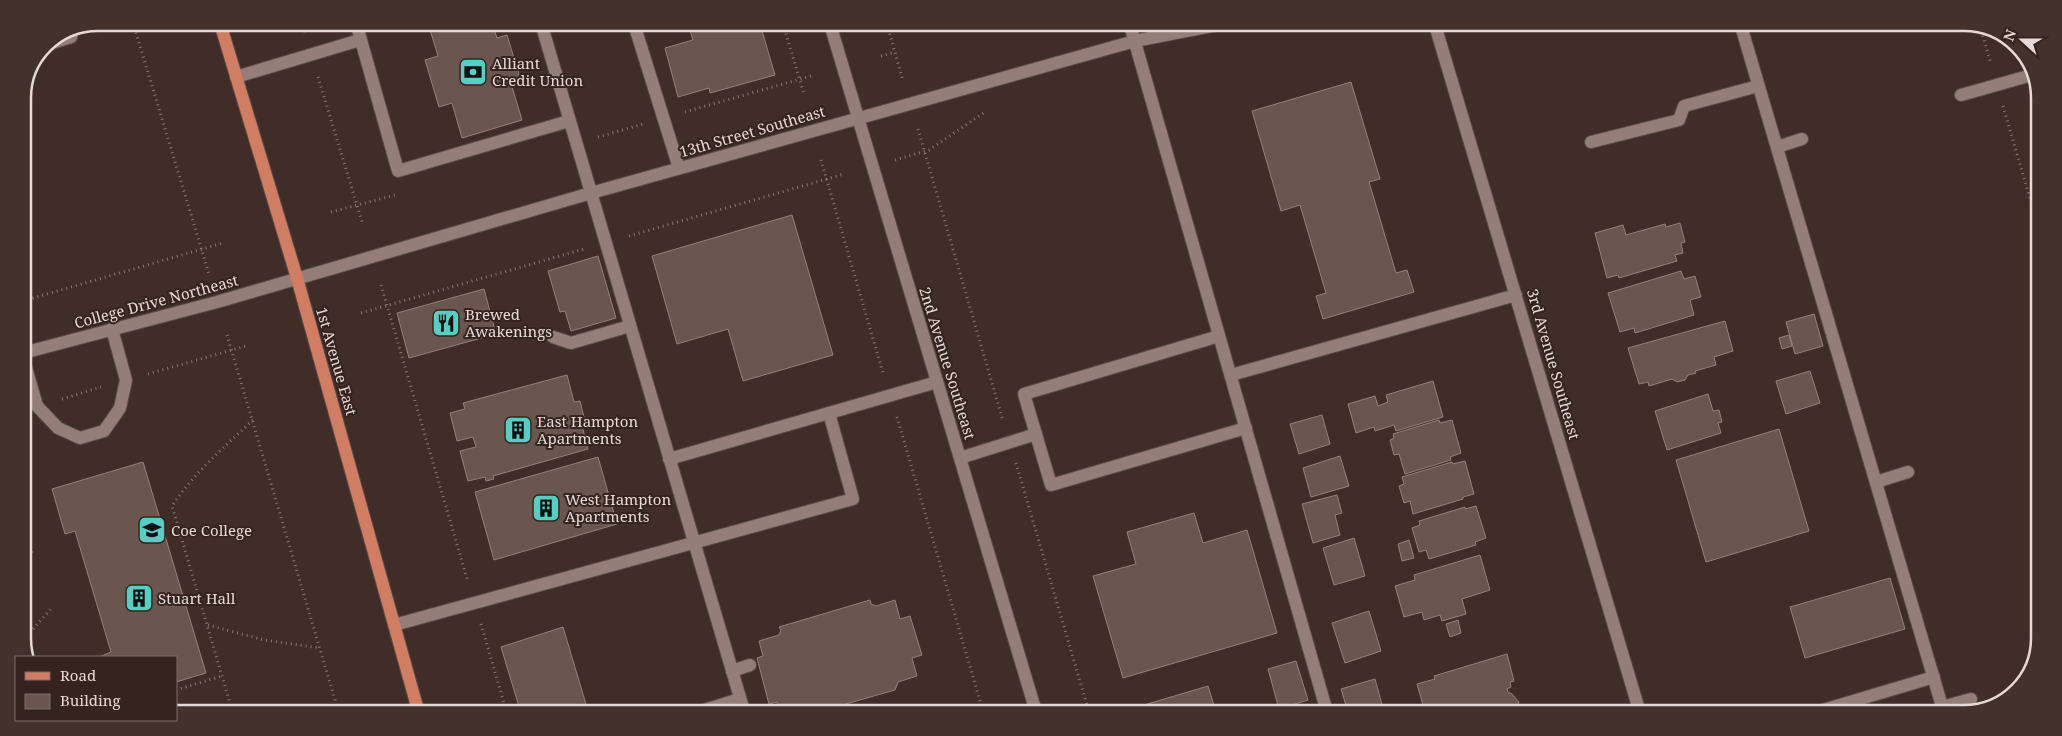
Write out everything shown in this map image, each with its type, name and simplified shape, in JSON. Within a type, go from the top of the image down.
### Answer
[{"type":"main road","name":"1st Avenue East","points":[[222,31],[297,278],[417,705]]},
{"type":"main road","points":[[358,31],[398,171],[570,121]]},
{"type":"main road","points":[[543,31],[742,705]]},
{"type":"main road","points":[[636,31],[679,168]]},
{"type":"main road","name":"2nd Avenue Southeast","points":[[832,31],[1034,705]]},
{"type":"main road","points":[[1132,31],[1325,705]]},
{"type":"main road","name":"13th Street Southeast","points":[[297,278],[679,168],[1135,41],[1186,31]]},
{"type":"main road","name":"3rd Avenue Southeast","points":[[1438,31],[1638,705]]},
{"type":"main road","points":[[1742,31],[1942,705]]},
{"type":"main road","points":[[236,77],[360,40]]},
{"type":"main road","points":[[1961,95],[2027,76]]},
{"type":"main road","points":[[1591,142],[1679,120],[1684,106],[1758,86]]},
{"type":"main road","points":[[1777,147],[1802,139]]},
{"type":"main road","name":"College Drive Northeast","points":[[31,353],[297,278]]},
{"type":"main road","points":[[1231,375],[1516,295]]},
{"type":"main road","points":[[553,337],[571,343],[630,326]]},
{"type":"main road","points":[[31,384],[37,406],[58,428],[80,438],[104,431],[120,408],[126,380],[112,330]]},
{"type":"main road","points":[[1220,336],[1024,394],[1052,486],[1246,428]]},
{"type":"main road","points":[[669,458],[937,382]]},
{"type":"main road","points":[[394,626],[853,499],[829,413]]},
{"type":"main road","points":[[960,458],[1036,434]]},
{"type":"main road","points":[[1876,482],[1908,472]]},
{"type":"main road","points":[[732,671],[750,664]]},
{"type":"main road","points":[[1840,705],[1934,677]]},
{"type":"main road","points":[[1956,705],[1971,699]]},
{"type":"path","points":[[135,31],[209,274]]},
{"type":"path","points":[[305,31],[362,225]]},
{"type":"path","points":[[785,31],[804,94]]},
{"type":"path","points":[[889,31],[904,82]]},
{"type":"path","points":[[1982,34],[2031,202]]},
{"type":"path","points":[[881,56],[895,52]]},
{"type":"path","points":[[895,160],[929,150],[985,112]]},
{"type":"path","points":[[821,160],[981,705]]},
{"type":"path","points":[[31,299],[223,243]]},
{"type":"path","points":[[381,285],[505,705]]},
{"type":"path","points":[[226,335],[253,420],[337,705]]},
{"type":"path","points":[[231,705],[172,506],[185,487],[206,464],[253,420]]},
{"type":"path","points":[[31,549],[33,556]]},
{"type":"path","points":[[31,631],[52,608]]},
{"type":"path","points":[[207,625],[264,640],[320,648]]},
{"type":"path","points":[[178,689],[222,676]]},
{"type":"building","name":"Alliant Credit Union","points":[[430,31],[495,31],[497,38],[507,35],[522,84],[512,87],[522,120],[462,138],[452,103],[439,107],[425,60],[438,56]]},
{"type":"building","points":[[690,31],[762,31],[775,75],[710,93],[709,88],[678,97],[665,48],[693,40]]},
{"type":"building","points":[[1351,82],[1380,179],[1369,182],[1396,273],[1407,270],[1414,292],[1323,319],[1316,296],[1326,293],[1300,205],[1281,211],[1252,111]]},
{"type":"building","points":[[792,215],[833,355],[743,381],[728,329],[677,344],[652,256]]},
{"type":"building","points":[[1680,223],[1685,242],[1681,243],[1683,253],[1675,255],[1677,261],[1619,278],[1618,275],[1607,278],[1595,233],[1623,225],[1626,235],[1665,224],[1666,227]]},
{"type":"building","points":[[598,256],[616,318],[571,331],[565,311],[560,312],[548,271]]},
{"type":"building","points":[[1681,271],[1684,279],[1695,276],[1701,297],[1690,300],[1694,315],[1635,333],[1634,328],[1620,332],[1608,293]]},
{"type":"building","name":"Brewed Awakenings","points":[[484,289],[496,334],[409,358],[397,313]]},
{"type":"building","points":[[1814,314],[1823,346],[1795,354],[1786,322]]},
{"type":"building","points":[[1725,321],[1733,351],[1714,357],[1716,365],[1695,371],[1696,373],[1688,375],[1685,380],[1677,382],[1672,379],[1649,386],[1648,382],[1639,384],[1628,348]]},
{"type":"building","points":[[1789,335],[1792,346],[1782,349],[1779,338]]},
{"type":"building","points":[[1810,371],[1820,403],[1786,414],[1776,381]]},
{"type":"building","name":"East Hampton Apartments","points":[[567,375],[574,402],[580,401],[585,421],[581,422],[588,449],[493,476],[494,479],[486,481],[485,477],[468,481],[460,451],[476,447],[473,437],[457,441],[450,413],[465,409],[463,403]]},
{"type":"building","points":[[1433,381],[1443,417],[1396,431],[1394,425],[1375,431],[1374,427],[1356,433],[1348,404],[1375,396],[1378,406],[1388,402],[1386,395]]},
{"type":"building","points":[[1708,394],[1713,411],[1719,410],[1722,422],[1718,423],[1721,433],[1667,450],[1655,411]]},
{"type":"building","points":[[1322,415],[1330,444],[1299,454],[1290,424]]},
{"type":"building","points":[[1439,420],[1440,423],[1452,420],[1461,453],[1450,457],[1451,460],[1405,474],[1399,454],[1394,455],[1390,440],[1394,438],[1393,434]]},
{"type":"building","points":[[1779,429],[1809,531],[1706,562],[1676,460]]},
{"type":"building","points":[[1340,456],[1349,486],[1311,497],[1303,468]]},
{"type":"building","name":"West Hampton Apartments","points":[[598,457],[617,524],[494,560],[475,492]]},
{"type":"building","points":[[1465,461],[1474,494],[1413,514],[1410,501],[1404,503],[1399,486],[1404,484],[1402,477],[1452,462],[1453,464]]},
{"type":"building","name":"Stuart Hall","points":[[143,462],[206,673],[178,681],[178,656],[101,656],[111,652],[75,531],[65,534],[52,489]]},
{"type":"building","points":[[1337,495],[1342,513],[1335,515],[1340,535],[1313,543],[1302,504]]},
{"type":"building","points":[[1476,506],[1486,538],[1475,542],[1476,545],[1429,559],[1426,550],[1419,552],[1412,528],[1420,525],[1419,521],[1465,507],[1465,509]]},
{"type":"building","points":[[1194,513],[1203,543],[1247,530],[1277,633],[1123,678],[1093,576],[1136,564],[1127,532]]},
{"type":"building","points":[[1354,538],[1365,576],[1334,585],[1323,548]]},
{"type":"building","points":[[1409,540],[1414,558],[1402,561],[1398,544]]},
{"type":"building","points":[[1480,555],[1490,590],[1462,599],[1466,614],[1442,621],[1440,615],[1424,620],[1422,612],[1404,617],[1395,586],[1415,580],[1414,575]]},
{"type":"building","points":[[1890,578],[1905,629],[1805,658],[1790,607]]},
{"type":"building","points":[[870,600],[871,604],[876,606],[895,600],[900,619],[910,616],[922,655],[912,658],[917,676],[898,682],[895,690],[842,705],[778,705],[777,702],[769,704],[757,658],[763,656],[759,641],[779,635],[781,630],[779,627]]},
{"type":"building","points":[[1369,611],[1381,651],[1345,663],[1332,623]]},
{"type":"building","points":[[1458,620],[1461,633],[1450,637],[1446,624]]},
{"type":"building","points":[[563,627],[586,705],[518,705],[501,647]]},
{"type":"building","points":[[1507,654],[1514,681],[1510,682],[1511,687],[1507,689],[1519,702],[1518,705],[1423,705],[1417,684],[1435,679],[1434,676]]},
{"type":"building","points":[[1296,661],[1308,700],[1292,705],[1278,705],[1268,669]]},
{"type":"building","points":[[1375,679],[1382,705],[1346,705],[1341,689]]},
{"type":"building","points":[[1208,686],[1214,705],[1144,705]]},
{"type":"place","name":"Alliant Credit Union","points":[[473,72]]},
{"type":"place","name":"Brewed Awakenings","points":[[446,323]]},
{"type":"place","name":"East Hampton Apartments","points":[[518,430]]},
{"type":"place","name":"West Hampton Apartments","points":[[546,508]]},
{"type":"place","name":"Coe College","points":[[152,530]]},
{"type":"place","name":"Stuart Hall","points":[[139,598]]}]
